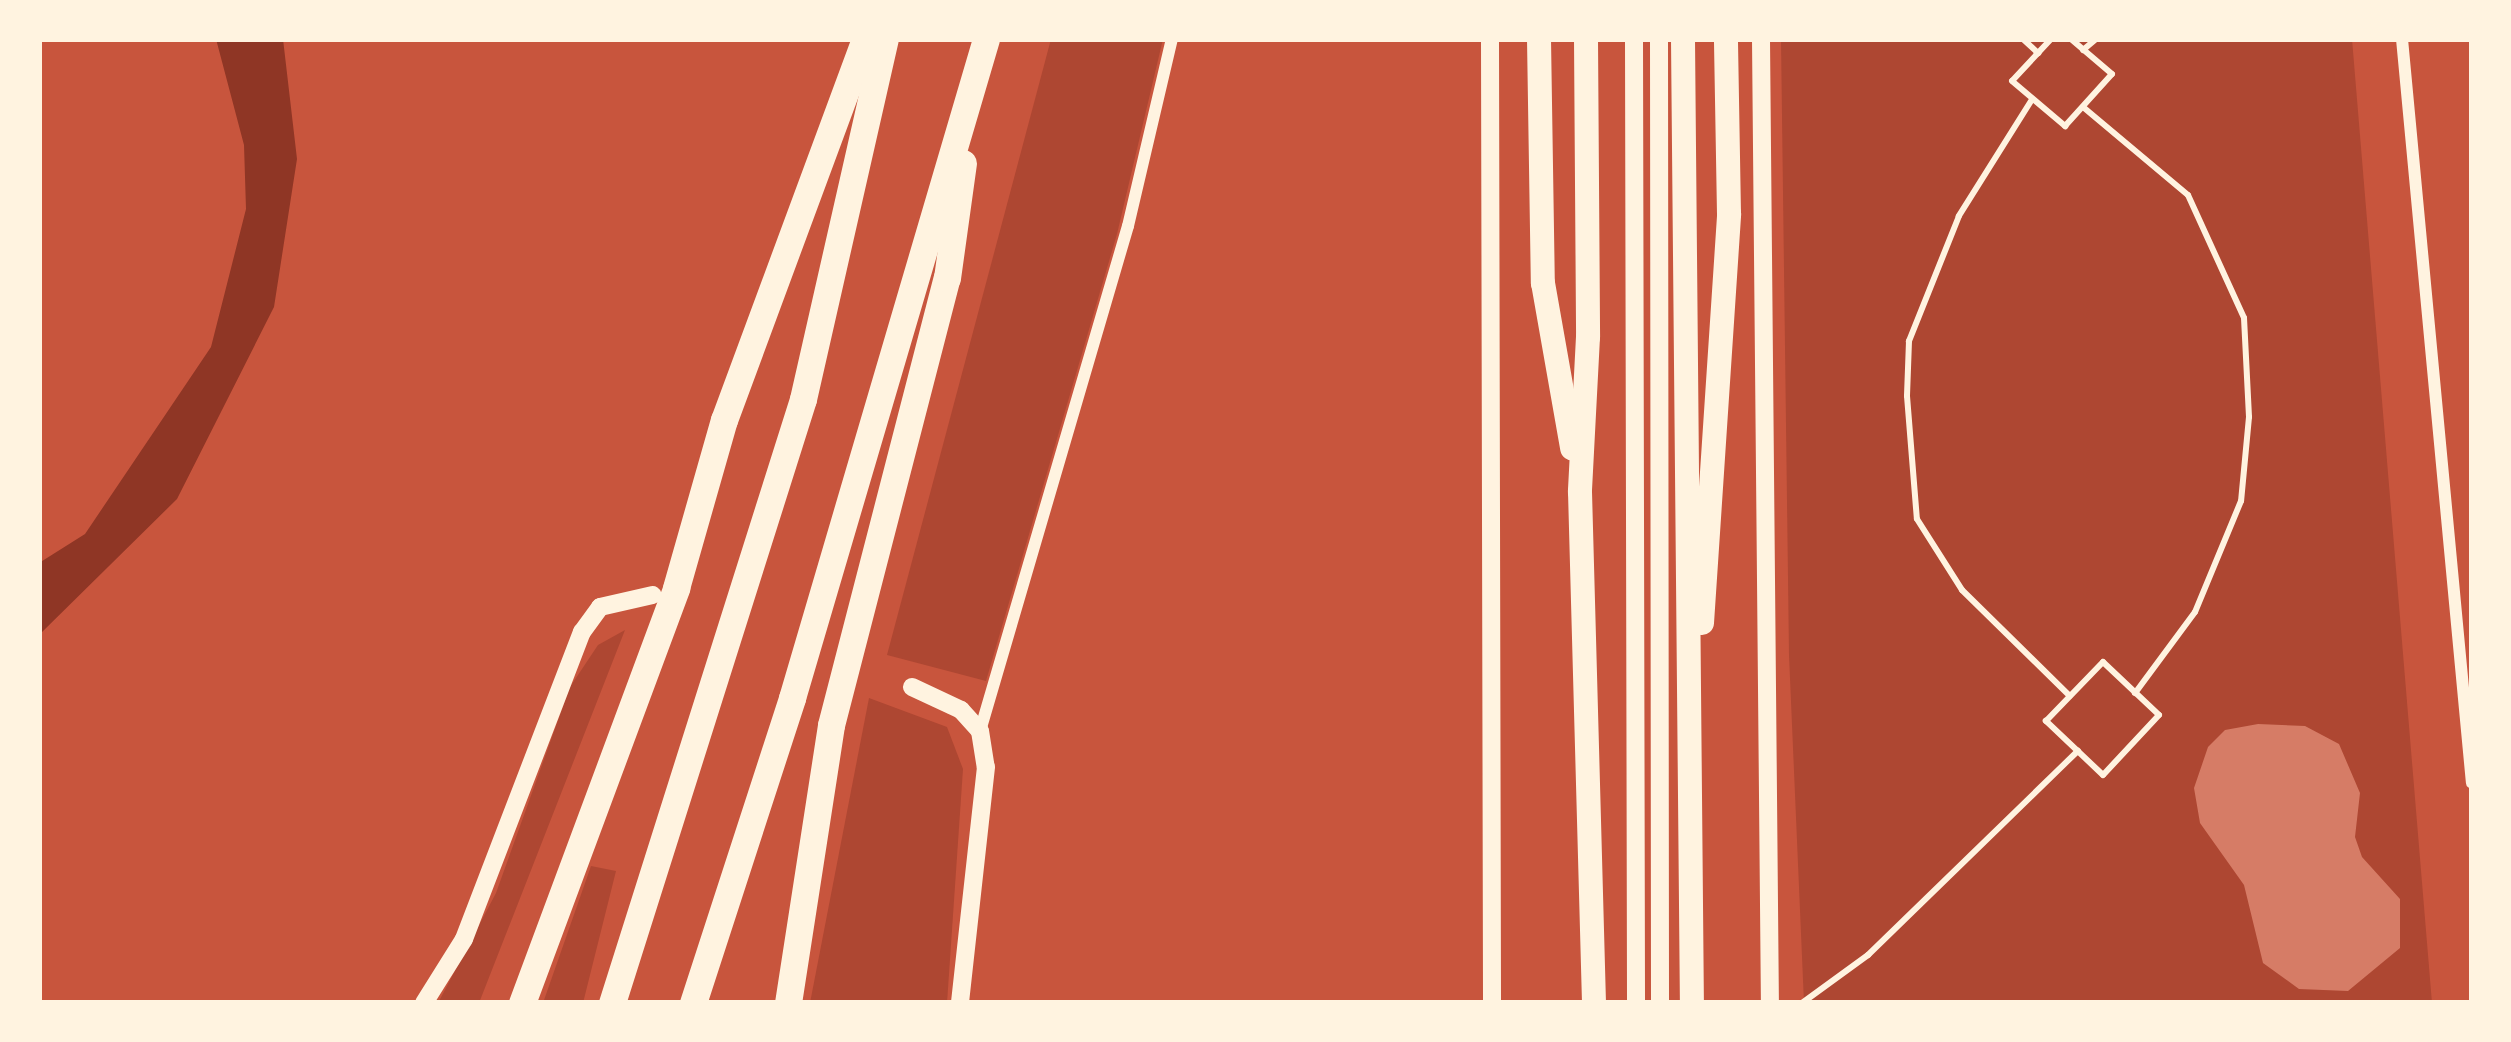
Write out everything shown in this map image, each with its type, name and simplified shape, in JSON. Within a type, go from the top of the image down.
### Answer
[{"type":"highway","points":[[521,1003],[676,588],[724,421],[865,39]]},
{"type":"highway","points":[[612,1003],[802,399],[885,39]]},
{"type":"highway","points":[[693,1003],[986,39]]},
{"type":"highway","points":[[1539,39],[1543,283],[1580,492]]},
{"type":"highway","points":[[1586,39],[1588,338],[1580,492],[1594,1003]]},
{"type":"highway","points":[[1683,39],[1693,1003]]},
{"type":"highway","points":[[1690,745],[1715,500],[1729,214],[1726,39]]},
{"type":"highway","points":[[788,1003],[831,725],[947,278],[974,87]]},
{"type":"street","points":[[960,1003],[986,767],[980,731],[1128,226],[1172,39]]},
{"type":"street","points":[[1490,39],[1492,1003]]},
{"type":"street","points":[[1634,39],[1636,1003]]},
{"type":"street","points":[[1659,39],[1660,1003]]},
{"type":"street","points":[[1761,39],[1770,1003]]},
{"type":"street","points":[[2402,39],[2465,642],[2472,783]]},
{"type":"street","points":[[424,1003],[464,939],[582,632],[600,608],[653,595]]},
{"type":"street","points":[[912,687],[961,710],[980,731]]},
{"type":"path","points":[[2024,39],[2038,53]]},
{"type":"path","points":[[2051,39],[2012,81],[2065,126],[2112,74],[2071,39]]},
{"type":"path","points":[[2084,50],[2096,39]]},
{"type":"path","points":[[2031,100],[1959,216],[1909,341],[1907,397],[1917,518],[1961,590],[2071,696]]},
{"type":"path","points":[[2083,106],[2188,195],[2244,318],[2249,417],[2241,501],[2195,612],[2135,693]]},
{"type":"path","points":[[2102,662],[2159,715],[2103,775],[2046,721],[2071,696],[2102,662]]},
{"type":"path","points":[[1802,1003],[1868,955],[2078,751]]},
{"type":"shaded area","points":[[216,39],[283,39],[297,159],[274,307],[177,499],[39,635],[39,563],[85,534],[211,347],[246,209],[244,145]]},
{"type":"shaded area","points":[[1051,39],[1163,39],[1117,234],[986,681],[887,655]]},
{"type":"shaded area","points":[[1781,39],[2352,39],[2432,1003],[1804,1003],[1789,655]]},
{"type":"shaded area","points":[[625,630],[479,1003],[438,1003],[496,893],[570,687],[598,645]]},
{"type":"shaded area","points":[[869,698],[947,727],[963,769],[947,1003],[810,1003]]},
{"type":"shaded area","points":[[591,866],[616,871],[583,1003],[543,1003]]},
{"type":"building","points":[[2258,724],[2305,726],[2339,744],[2360,793],[2355,837],[2362,857],[2400,899],[2400,948],[2348,991],[2299,989],[2263,963],[2244,885],[2200,823],[2194,788],[2208,747],[2225,730]]}]
